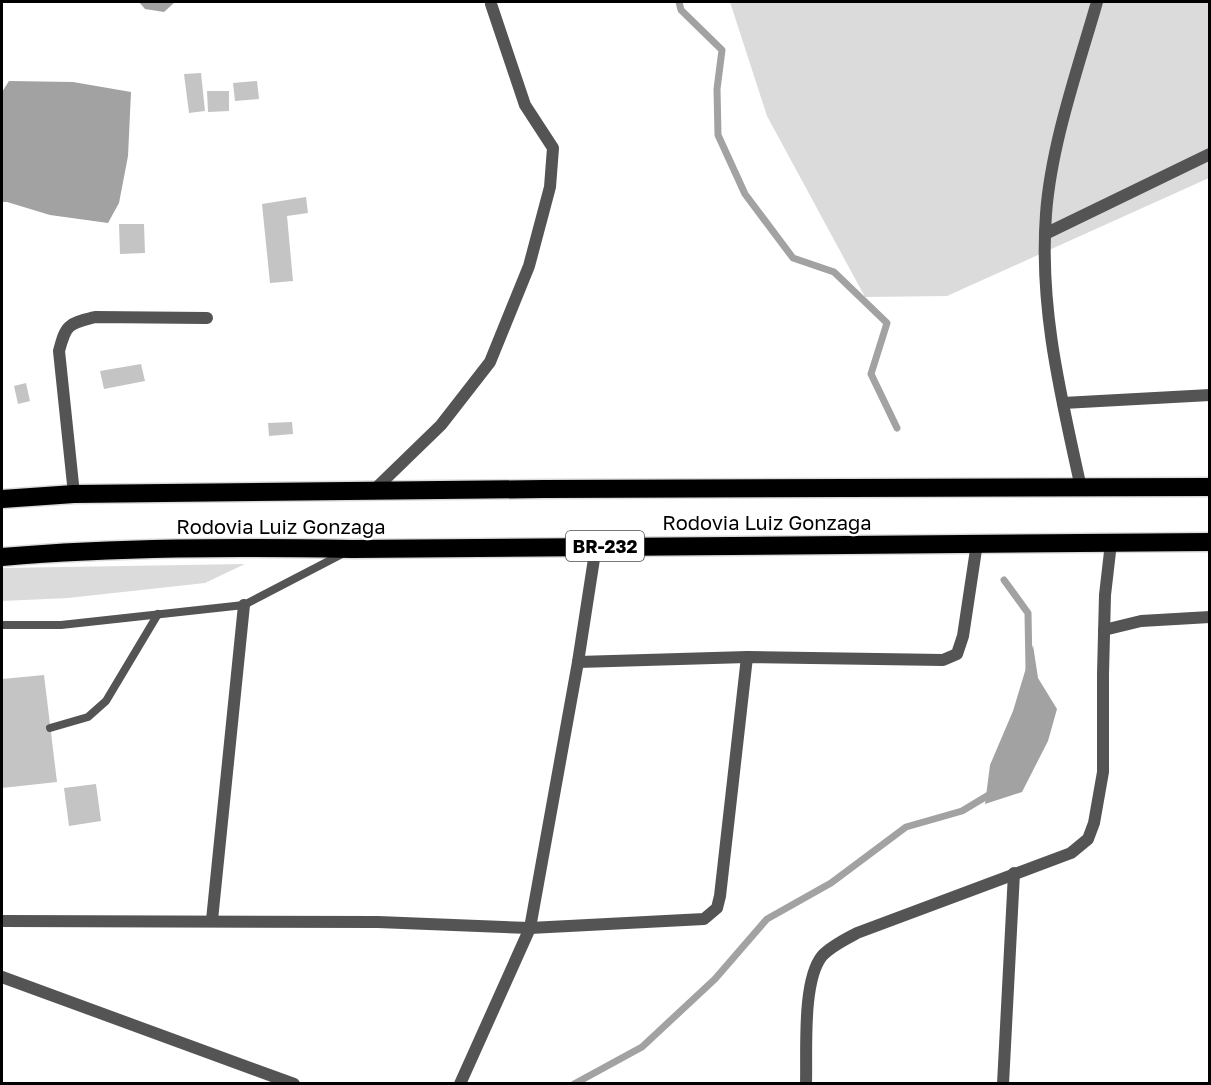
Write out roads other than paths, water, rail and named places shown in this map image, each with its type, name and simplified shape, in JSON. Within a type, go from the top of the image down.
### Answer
[{"type":"highway","name":"Rodovia Luiz Gonzaga","points":[[2,499],[74,494],[373,490],[1209,487]]},
{"type":"highway","name":"Rodovia Luiz Gonzaga","points":[[2,557],[58,552],[228,547],[352,549],[1209,542]]},
{"type":"street","points":[[1081,488],[1049,336],[1044,277],[1045,234],[1054,160],[1097,2]]},
{"type":"street","points":[[373,490],[441,425],[490,362],[529,266],[550,187],[553,148],[525,105],[491,4]]},
{"type":"street","points":[[1045,234],[1209,154]]},
{"type":"street","points":[[74,494],[59,351],[64,331],[76,322],[94,317],[207,318]]},
{"type":"street","points":[[1063,403],[1209,395]]},
{"type":"street","points":[[578,662],[747,657],[943,660],[957,654],[963,636],[977,543]]},
{"type":"street","points":[[806,1083],[807,1018],[813,973],[822,956],[857,933],[1071,852],[1088,839],[1094,823],[1103,772],[1105,595],[1111,543]]},
{"type":"street","points":[[460,1083],[530,928],[578,662],[596,546]]},
{"type":"street","points":[[212,920],[244,604]]},
{"type":"street","points":[[1104,630],[1141,621],[1209,617]]},
{"type":"street","points":[[2,921],[378,922],[530,928],[704,919],[717,908],[720,896],[747,657]]},
{"type":"street","points":[[1003,1083],[1014,873]]},
{"type":"street","points":[[2,977],[294,1083]]},
{"type":"lane","points":[[2,625],[61,626],[244,604],[352,549]]},
{"type":"lane","points":[[50,728],[88,717],[106,701],[158,615]]},
{"type":"waterway","points":[[679,2],[681,10],[722,50],[717,89],[718,135],[745,194],[793,258],[834,272],[887,323],[871,374],[897,428]]},
{"type":"waterway","points":[[1004,580],[1028,613],[1029,669]]},
{"type":"waterway","points":[[574,1084],[642,1047],[715,979],[767,919],[831,883],[906,827],[962,811],[992,793]]}]
